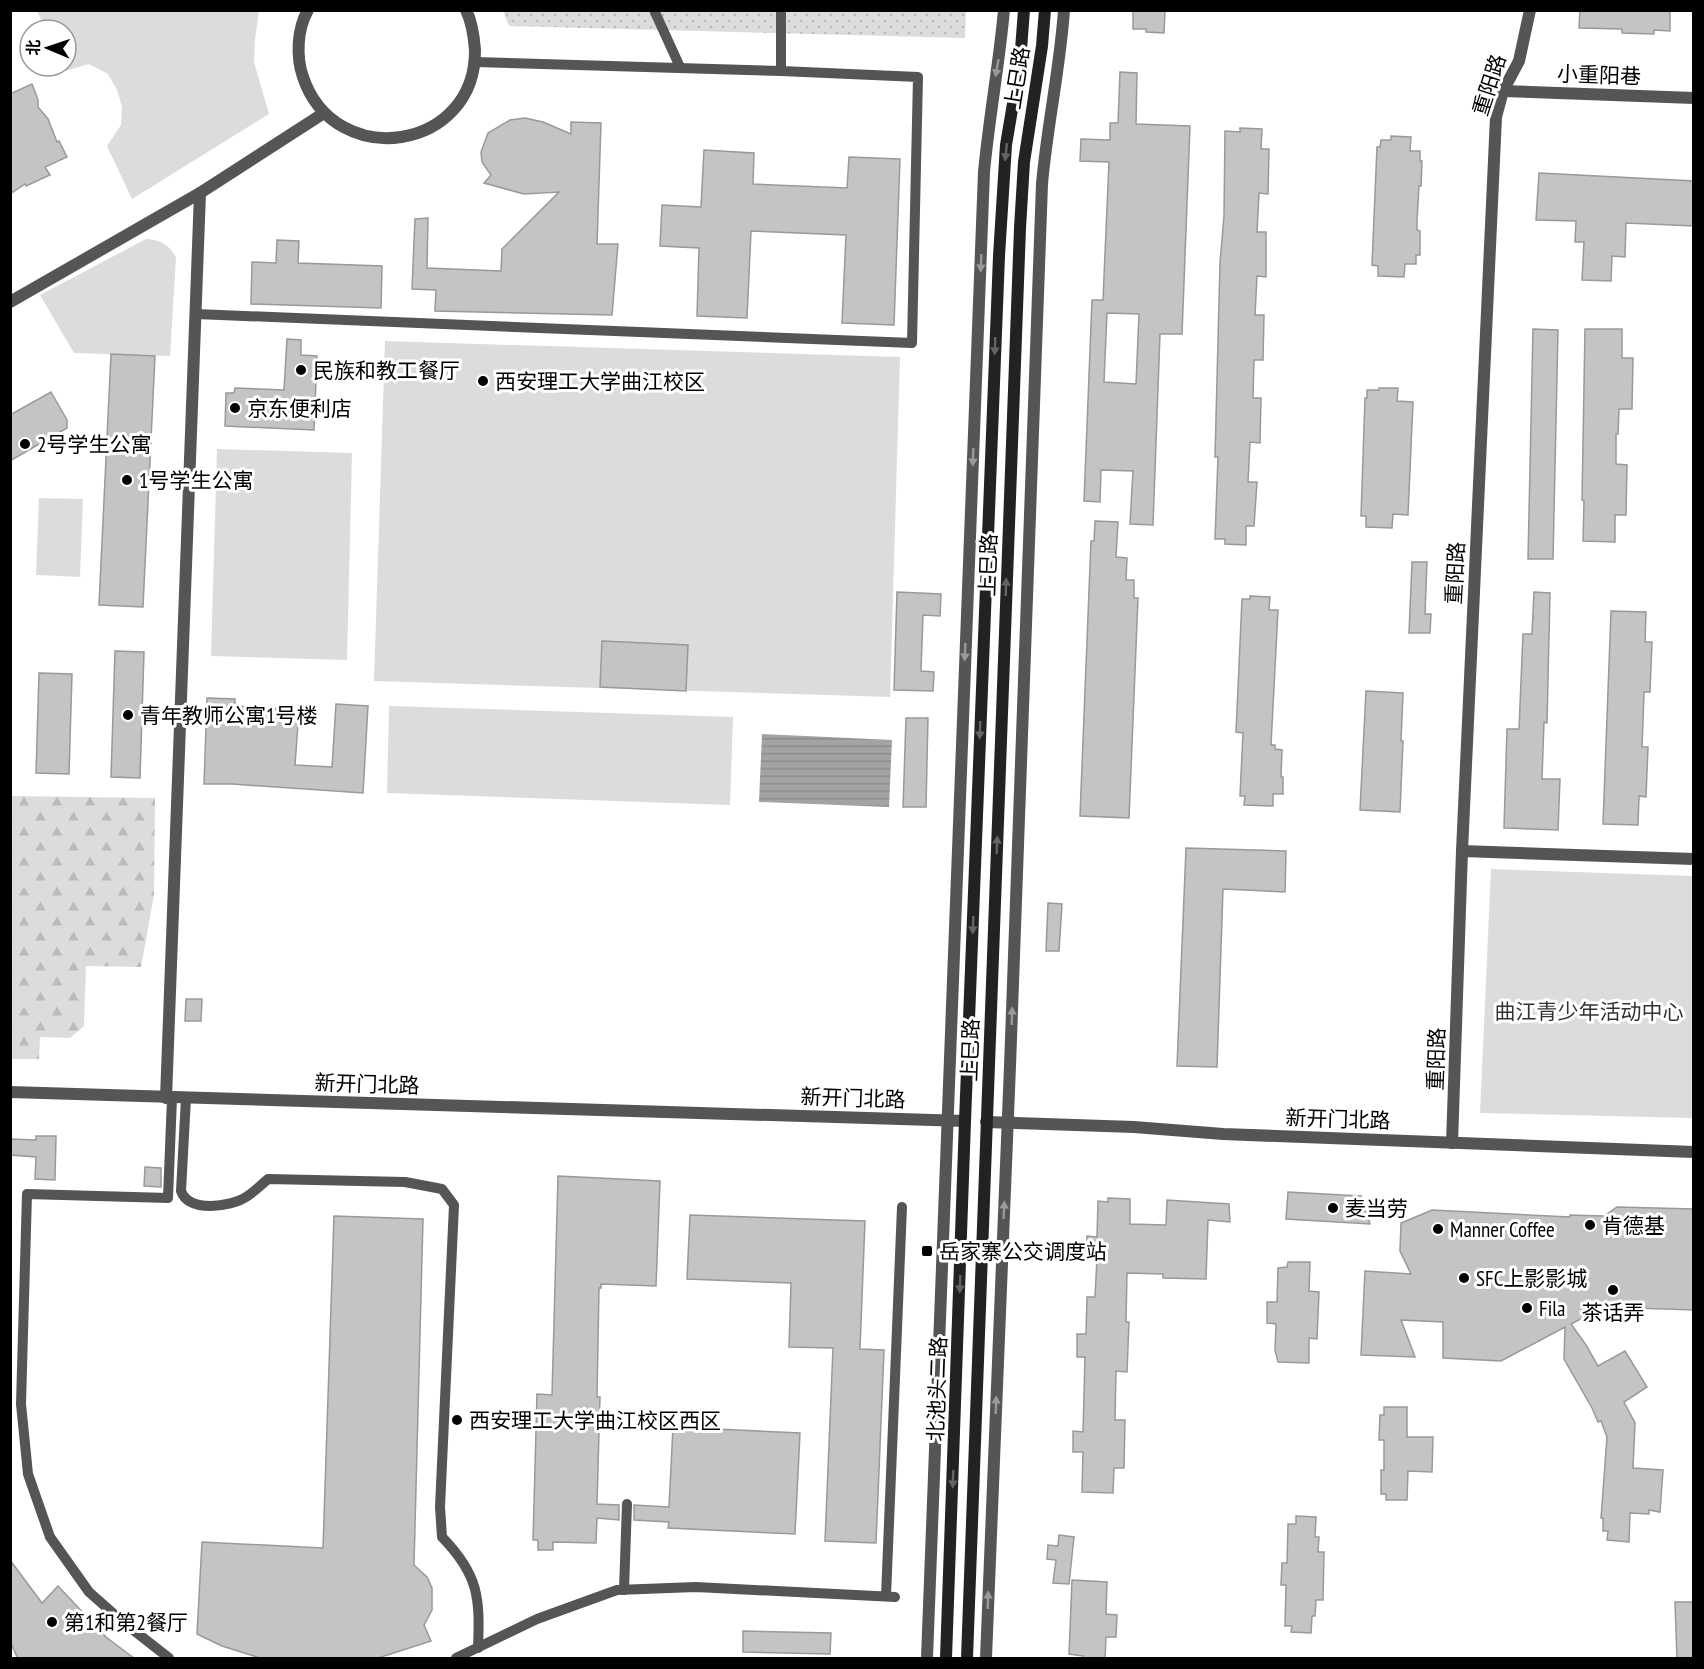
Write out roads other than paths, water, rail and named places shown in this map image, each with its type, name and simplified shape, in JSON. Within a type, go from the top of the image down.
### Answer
[{"type":"main road","name":"上巳路","points":[[965,1121],[1002,190],[1006,145],[1024,30],[1024,10]]},
{"type":"main road","name":"上巳路","points":[[986,1122],[1020,217],[1024,162],[1042,45],[1045,10]]},
{"type":"main road","name":"新开门北路","points":[[965,1121],[986,1122]]},
{"type":"main road","name":"北池头二路","points":[[946,1659],[965,1121]]},
{"type":"main road","name":"北池头二路","points":[[967,1659],[986,1122]]},
{"type":"street","points":[[308,10],[299,40],[300,66],[308,92],[324,113],[346,130],[373,139],[402,139],[411,136],[428,130],[451,112],[467,89],[475,62],[474,37],[466,10]]},
{"type":"street","points":[[927,1659],[984,172],[1004,10]]},
{"type":"street","points":[[986,1659],[1042,184],[1064,10]]},
{"type":"street","name":"重阳路","points":[[1452,1143],[1462,851],[1496,117],[1503,91],[1519,61],[1530,10]]},
{"type":"street","name":"小重阳巷","points":[[1503,91],[1694,98]]},
{"type":"street","points":[[10,303],[200,193],[324,113]]},
{"type":"street","points":[[169,1098],[200,193]]},
{"type":"street","points":[[1462,851],[1694,859]]},
{"type":"street","name":"新开门北路","points":[[10,1092],[965,1121]]},
{"type":"street","name":"新开门北路","points":[[986,1122],[1134,1127],[1223,1134],[1694,1152]]},
{"type":"lane","points":[[654,10],[680,68]]},
{"type":"lane","points":[[781,10],[781,71]]},
{"type":"lane","points":[[196,314],[912,343],[918,77],[475,62]]},
{"type":"lane","points":[[169,1098],[168,1198],[27,1194],[21,1404],[28,1474],[50,1537],[89,1592],[169,1659]]},
{"type":"lane","points":[[186,1098],[181,1191],[183,1197],[190,1201],[206,1205],[235,1203],[247,1197],[268,1179],[309,1179],[405,1182],[442,1189],[454,1205],[440,1507],[441,1537],[458,1554],[472,1580],[479,1607],[478,1648]]},
{"type":"lane","points":[[456,1659],[537,1619],[617,1590],[696,1587],[890,1597],[902,1207]]},
{"type":"lane","points":[[624,1590],[627,1504]]},
{"type":"place","name":"民族和教工餐厅","points":[[301,370]]},
{"type":"place","name":"西安理工大学曲江校区","points":[[483,381]]},
{"type":"place","name":"京东便利店","points":[[235,408]]},
{"type":"place","name":"2号学生公寓","points":[[25,444]]},
{"type":"place","name":"1号学生公寓","points":[[127,480]]},
{"type":"place","name":"青年教师公寓1号楼","points":[[128,715]]},
{"type":"place","name":"麦当劳","points":[[1333,1208]]},
{"type":"place","name":"肯德基","points":[[1590,1225]]},
{"type":"place","name":"Manner Coffee","points":[[1438,1229]]},
{"type":"place","name":"岳家寨公交调度站","points":[[927,1251]]},
{"type":"place","name":"SFC上影影城","points":[[1464,1278]]},
{"type":"place","name":"茶话弄","points":[[1613,1290]]},
{"type":"place","name":"Fila","points":[[1527,1308]]},
{"type":"place","name":"西安理工大学曲江校区西区","points":[[457,1420]]},
{"type":"place","name":"第1和第2餐厅","points":[[52,1622]]},
{"type":"park label","name":"曲江青少年活动中心","points":[[1589,1011]]}]
